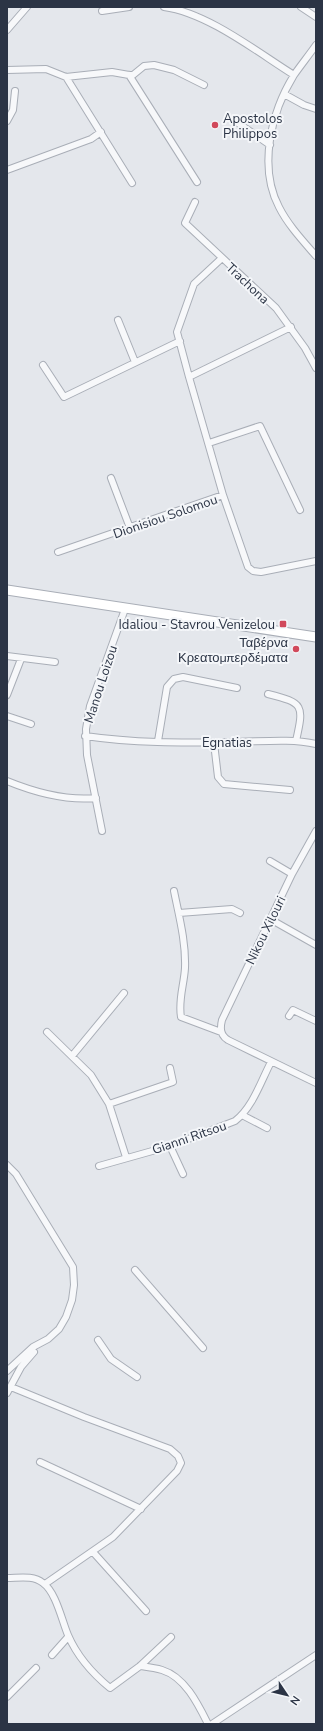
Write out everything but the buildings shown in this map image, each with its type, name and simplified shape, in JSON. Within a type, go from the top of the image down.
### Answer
[{"type":"main road","points":[[7,590],[316,637]]},
{"type":"street","points":[[7,30],[27,7]]},
{"type":"street","points":[[102,11],[129,7]]},
{"type":"street","points":[[164,7],[187,13],[206,21],[294,75]]},
{"type":"street","points":[[301,7],[316,17]]},
{"type":"street","points":[[315,251],[286,219],[273,194],[269,166],[270,145],[277,113],[284,94],[294,75],[316,45]]},
{"type":"street","points":[[7,70],[46,69],[66,77],[112,72],[132,75],[144,66],[154,65],[174,70],[204,85]]},
{"type":"street","points":[[129,75],[197,182]]},
{"type":"street","points":[[66,77],[132,183]]},
{"type":"street","points":[[7,121],[13,110],[15,91]]},
{"type":"street","points":[[284,94],[304,105],[316,109]]},
{"type":"street","points":[[238,123],[270,145]]},
{"type":"street","points":[[7,170],[91,139],[101,132]]},
{"type":"street","name":"Trachona","points":[[195,202],[185,223],[276,308],[314,357],[316,368]]},
{"type":"street","points":[[222,258],[194,284],[177,332],[223,495]]},
{"type":"street","points":[[118,320],[135,362]]},
{"type":"street","points":[[189,377],[291,327]]},
{"type":"street","points":[[43,365],[64,397],[180,341]]},
{"type":"street","points":[[209,443],[260,426],[300,510]]},
{"type":"street","points":[[111,478],[130,528]]},
{"type":"street","name":"Dionisiou Solomou","points":[[58,552],[68,550],[223,495],[248,567],[252,571],[262,572],[316,562]]},
{"type":"street","name":"Manou Loizou","points":[[102,831],[86,755],[85,736],[90,706],[125,609]]},
{"type":"street","points":[[7,656],[21,659],[55,662]]},
{"type":"street","points":[[7,695],[18,662],[21,659]]},
{"type":"street","points":[[158,742],[167,689],[172,680],[183,678],[237,688]]},
{"type":"street","points":[[268,694],[289,700],[300,709],[301,718],[296,741]]},
{"type":"street","points":[[7,716],[31,724]]},
{"type":"street","name":"Egnatias","points":[[85,736],[130,741],[158,742],[214,743],[296,741],[316,744]]},
{"type":"street","points":[[214,743],[218,777],[224,784],[290,790]]},
{"type":"street","points":[[7,781],[62,797],[77,799],[96,798]]},
{"type":"street","name":"Nikou Xilouri","points":[[221,1032],[222,1020],[292,874],[316,832]]},
{"type":"street","points":[[270,861],[292,874]]},
{"type":"street","points":[[174,891],[182,931],[185,968],[179,1007],[181,1017],[221,1032],[228,1040],[271,1062],[316,1082]]},
{"type":"street","points":[[178,913],[232,909],[240,913]]},
{"type":"street","points":[[270,919],[316,946]]},
{"type":"street","points":[[72,1056],[124,993]]},
{"type":"street","points":[[289,1016],[293,1010],[316,1021]]},
{"type":"street","points":[[48,1032],[91,1074],[109,1104],[126,1157]]},
{"type":"street","name":"Gianni Ritsou","points":[[99,1166],[126,1157],[170,1146],[225,1126],[242,1115],[271,1062]]},
{"type":"street","points":[[109,1104],[173,1082],[170,1068]]},
{"type":"street","points":[[242,1115],[267,1128]]},
{"type":"street","points":[[170,1146],[183,1174]]},
{"type":"street","points":[[7,1165],[16,1174],[73,1267],[74,1286],[72,1300],[66,1317],[59,1329],[33,1347],[7,1371]]},
{"type":"street","points":[[135,1270],[203,1348]]},
{"type":"street","points":[[98,1340],[111,1359],[137,1377]]},
{"type":"street","points":[[7,1393],[21,1367],[34,1352]]},
{"type":"street","points":[[11,1387],[170,1450],[178,1456],[181,1463],[177,1471],[141,1510],[113,1537],[45,1584]]},
{"type":"street","points":[[40,1462],[141,1510]]},
{"type":"street","points":[[93,1552],[146,1610]]},
{"type":"street","points":[[7,1578],[29,1577],[45,1584],[59,1611],[68,1637],[91,1672],[110,1688],[140,1666],[171,1637]]},
{"type":"street","points":[[52,1655],[68,1637]]},
{"type":"street","points":[[212,1724],[316,1655]]},
{"type":"street","points":[[140,1666],[163,1670],[178,1680],[197,1703],[208,1724]]},
{"type":"street","points":[[7,1697],[36,1668]]},
{"type":"place","name":"Apostolos Philippos","points":[[215,125]]},
{"type":"place","name":"Idaliou - Stavrou Venizelou","points":[[283,624]]},
{"type":"place","name":"Ταβέρνα Κρεατομπερδέματα","points":[[296,649]]}]
